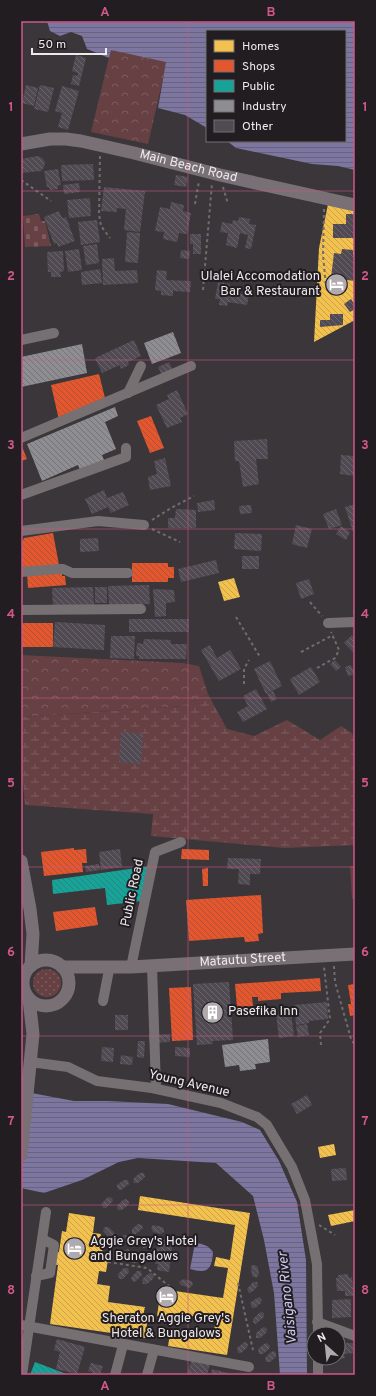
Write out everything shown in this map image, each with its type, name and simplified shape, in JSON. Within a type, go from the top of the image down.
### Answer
[{"type":"main road","name":"Main Beach Road","points":[[21,144],[50,139],[66,139],[100,145],[355,205]]},
{"type":"main road","points":[[21,861],[36,944],[49,960],[62,966],[67,973],[69,984],[66,995],[61,1001],[54,1005],[45,1007],[28,999]]},
{"type":"main road","points":[[31,966],[33,934]]},
{"type":"main road","name":"Matautu Street","points":[[62,966],[131,967],[355,954]]},
{"type":"main road","points":[[21,1155],[33,1034],[28,999],[23,983],[26,971],[31,966],[36,962],[49,960]]},
{"type":"main road","name":"Matautu Street","points":[[69,984],[79,976],[93,972],[131,967]]},
{"type":"main road","points":[[33,1034],[45,1007]]},
{"type":"street","points":[[21,340],[54,333]]},
{"type":"street","points":[[128,393],[141,366]]},
{"type":"street","points":[[21,438],[191,366]]},
{"type":"street","points":[[21,495],[126,457],[126,448]]},
{"type":"street","points":[[21,531],[98,522],[144,525]]},
{"type":"street","points":[[21,572],[63,569],[72,573],[128,573]]},
{"type":"street","points":[[21,610],[141,609]]},
{"type":"street","points":[[328,623],[355,622]]},
{"type":"street","name":"Public Road","points":[[131,967],[155,852],[181,842]]},
{"type":"street","points":[[152,966],[156,1088]]},
{"type":"street","points":[[103,1002],[108,970]]},
{"type":"street","name":"Young Avenue","points":[[29,1066],[68,1067],[97,1081],[156,1088],[221,1103],[257,1117],[267,1125],[292,1167],[305,1200],[318,1264],[317,1326]]},
{"type":"street","points":[[22,1375],[25,1326],[36,1276],[46,1212]]},
{"type":"street","points":[[317,1322],[355,1336]]},
{"type":"street","points":[[25,1326],[248,1367]]},
{"type":"street","points":[[115,1375],[124,1345]]},
{"type":"street","points":[[147,1375],[154,1350]]},
{"type":"path","points":[[100,145],[99,214],[101,226],[110,238]]},
{"type":"path","points":[[195,204],[211,172]]},
{"type":"path","points":[[211,172],[228,204]]},
{"type":"path","points":[[203,290],[211,172]]},
{"type":"path","points":[[21,180],[51,201]]},
{"type":"path","points":[[324,198],[323,255],[326,286]]},
{"type":"path","points":[[144,525],[194,496]]},
{"type":"path","points":[[144,525],[180,542]]},
{"type":"path","points":[[310,602],[328,623],[339,650],[336,658],[317,668]]},
{"type":"path","points":[[236,617],[260,657]]},
{"type":"path","points":[[301,652],[333,635]]},
{"type":"path","points":[[244,684],[244,669],[249,660]]},
{"type":"path","points":[[328,955],[351,1039],[355,1045]]},
{"type":"path","points":[[321,1045],[320,1033],[330,1019],[328,955]]},
{"type":"path","points":[[309,1218],[335,1235]]},
{"type":"path","points":[[108,1262],[147,1268],[175,1291]]},
{"type":"path","points":[[238,1283],[253,1350]]},
{"type":"green space","points":[[111,49],[167,61],[148,144],[91,132]]},
{"type":"green space","points":[[39,214],[41,221],[45,221],[51,246],[25,247],[23,216]]},
{"type":"green space","points":[[21,655],[183,663],[199,666],[208,694],[183,706],[21,717]]},
{"type":"green space","points":[[208,694],[227,729],[254,736],[287,720],[320,740],[341,726],[352,733],[355,743],[355,845],[285,848],[151,836],[153,814],[25,805],[21,762],[21,717],[183,706]]},
{"type":"green space","points":[[350,866],[355,866],[355,899],[352,899]]},
{"type":"green space","points":[[47,969],[57,973],[61,983],[57,993],[47,997],[37,993],[33,983],[37,973]]},
{"type":"water","points":[[47,21],[355,21],[355,170],[338,166],[312,164],[236,148],[228,142],[346,142],[346,30],[206,30],[206,127],[185,115],[158,108],[166,62],[111,50],[109,58],[87,49],[82,36],[71,32],[60,36],[50,31]]},
{"type":"water","name":"Vaisigano River","points":[[21,1091],[74,1101],[168,1104],[242,1122],[260,1130],[279,1161],[297,1202],[306,1260],[307,1375],[280,1375],[274,1293],[264,1240],[253,1196],[216,1163],[138,1158],[119,1162],[82,1180],[44,1193],[21,1188]]},
{"type":"water","points":[[195,1243],[205,1245],[213,1252],[210,1267],[204,1271],[190,1269]]},
{"type":"building: Homes","name":"Ulalei Accomodation Bar & Restaurant","points":[[328,204],[355,209],[355,320],[314,342],[319,248]]},
{"type":"building: Homes","points":[[234,578],[240,597],[224,601],[218,582]]},
{"type":"building: Homes","points":[[334,1144],[336,1155],[320,1158],[318,1147]]},
{"type":"building: Homes","points":[[140,1196],[250,1213],[227,1355],[168,1346],[171,1328],[213,1335],[216,1320],[185,1315],[184,1320],[157,1316],[161,1289],[223,1298],[228,1268],[214,1266],[216,1257],[230,1260],[235,1225],[138,1210]]},
{"type":"building: Homes","points":[[355,1210],[355,1221],[331,1226],[328,1215]]},
{"type":"building: Homes","points":[[69,1213],[95,1217],[93,1233],[101,1234],[100,1240],[104,1241],[101,1259],[108,1260],[106,1272],[99,1271],[97,1284],[110,1286],[108,1302],[145,1307],[143,1316],[148,1316],[145,1338],[50,1324],[58,1265],[52,1264],[54,1251],[59,1252],[62,1231],[66,1232]]},
{"type":"building: Shops","points":[[99,374],[106,402],[59,420],[51,385]]},
{"type":"building: Shops","points":[[151,416],[164,448],[150,453],[137,421]]},
{"type":"building: Shops","points":[[21,444],[27,459],[21,461]]},
{"type":"building: Shops","points":[[53,533],[59,565],[23,570],[21,544],[24,538]]},
{"type":"building: Shops","points":[[132,563],[168,563],[168,567],[174,567],[174,578],[168,578],[168,582],[132,582]]},
{"type":"building: Shops","points":[[62,571],[62,576],[65,576],[66,585],[28,588],[27,573]]},
{"type":"building: Shops","points":[[21,623],[53,623],[53,647],[21,647]]},
{"type":"building: Shops","points":[[74,848],[74,850],[86,849],[87,863],[82,863],[83,872],[44,876],[41,852]]},
{"type":"building: Shops","points":[[182,849],[209,850],[209,860],[181,859]]},
{"type":"building: Shops","points":[[208,868],[208,886],[203,886],[202,869]]},
{"type":"building: Shops","points":[[261,895],[263,933],[258,934],[259,941],[245,942],[244,937],[189,941],[186,900]]},
{"type":"building: Shops","points":[[95,907],[98,925],[56,931],[53,912]]},
{"type":"building: Shops","points":[[320,978],[321,991],[281,993],[281,999],[258,1001],[258,997],[252,997],[253,1006],[237,1007],[235,984]]},
{"type":"building: Shops","points":[[355,984],[355,1015],[350,1016],[348,1004],[351,1004],[348,985]]},
{"type":"building: Shops","points":[[191,987],[193,1040],[172,1041],[169,988]]},
{"type":"building: Public","points":[[151,866],[142,901],[107,905],[105,888],[53,894],[52,880]]},
{"type":"building: Public","points":[[35,1362],[69,1375],[30,1375]]},
{"type":"building: Industry","points":[[173,332],[181,353],[152,364],[144,343]]},
{"type":"building: Industry","points":[[82,344],[87,373],[21,387],[21,357]]},
{"type":"building: Industry","points":[[115,407],[118,416],[105,422],[116,449],[102,455],[104,460],[80,470],[78,465],[42,481],[27,444]]},
{"type":"building: Industry","points":[[268,1039],[270,1062],[255,1064],[256,1069],[240,1071],[239,1065],[225,1067],[222,1045]]},
{"type":"building: Other","points":[[76,55],[86,58],[79,86],[71,84],[73,75],[77,76],[78,73],[72,71]]},
{"type":"building: Other","points":[[26,85],[38,88],[34,106],[22,103]]},
{"type":"building: Other","points":[[40,85],[54,88],[48,112],[34,109]]},
{"type":"building: Other","points":[[62,86],[79,91],[68,130],[58,127],[62,113],[55,111]]},
{"type":"building: Other","points":[[38,156],[45,162],[41,171],[21,173],[21,159]]},
{"type":"building: Other","points":[[93,164],[94,180],[62,181],[61,165]]},
{"type":"building: Other","points":[[58,169],[61,185],[58,185],[58,189],[50,190],[49,187],[47,187],[44,171]]},
{"type":"building: Other","points":[[176,175],[188,177],[186,187],[174,185]]},
{"type":"building: Other","points":[[79,183],[80,192],[64,194],[63,185]]},
{"type":"building: Other","points":[[104,187],[145,191],[140,232],[124,230],[126,209],[117,208],[117,212],[101,211]]},
{"type":"building: Other","points":[[90,198],[91,216],[69,218],[67,200]]},
{"type":"building: Other","points":[[171,202],[184,205],[183,211],[191,213],[187,234],[179,233],[177,242],[163,239],[164,232],[155,231],[160,207],[170,209]]},
{"type":"building: Other","points":[[59,211],[62,218],[66,217],[75,241],[58,247],[57,243],[54,244],[44,217]]},
{"type":"building: Other","points":[[346,214],[355,214],[355,238],[333,238],[333,224],[346,224]]},
{"type":"building: Other","points":[[239,217],[250,219],[249,224],[256,225],[251,249],[245,248],[248,235],[240,233],[237,248],[226,245],[228,233],[220,232],[222,222],[232,224],[233,220],[238,221]]},
{"type":"building: Other","points":[[97,220],[100,242],[81,245],[78,222]]},
{"type":"building: Other","points":[[127,232],[140,233],[138,263],[125,262]]},
{"type":"building: Other","points":[[190,234],[201,234],[201,254],[193,254],[193,244],[190,244]]},
{"type":"building: Other","points":[[97,244],[99,263],[86,265],[83,246]]},
{"type":"building: Other","points":[[79,249],[82,270],[68,272],[65,251]]},
{"type":"building: Other","points":[[342,249],[353,250],[353,255],[355,256],[355,281],[331,278],[334,253],[341,254]]},
{"type":"building: Other","points":[[181,250],[190,251],[189,259],[180,258]]},
{"type":"building: Other","points":[[63,251],[64,271],[60,272],[61,277],[51,277],[51,272],[48,272],[47,252]]},
{"type":"building: Other","points":[[114,258],[115,271],[137,270],[138,283],[103,285],[102,259]]},
{"type":"building: Other","points":[[100,269],[102,283],[82,285],[81,272]]},
{"type":"building: Other","points":[[157,270],[167,271],[166,280],[191,281],[190,292],[173,291],[173,296],[161,295],[161,291],[155,290]]},
{"type":"building: Other","points":[[218,282],[230,284],[229,290],[236,291],[236,293],[249,295],[247,305],[228,302],[227,306],[219,305],[220,299],[215,299]]},
{"type":"building: Other","points":[[351,299],[355,305],[355,309],[350,312],[344,304]]},
{"type":"building: Other","points":[[330,314],[343,314],[343,325],[320,327],[320,320],[330,320]]},
{"type":"building: Other","points":[[134,340],[141,356],[128,362],[129,365],[121,369],[120,365],[102,373],[95,358]]},
{"type":"building: Other","points":[[169,362],[174,372],[163,377],[158,367]]},
{"type":"building: Other","points":[[177,390],[188,414],[180,418],[182,422],[167,428],[156,405],[169,399],[167,395]]},
{"type":"building: Other","points":[[267,439],[268,459],[256,459],[259,484],[243,487],[239,461],[235,461],[234,441]]},
{"type":"building: Other","points":[[341,455],[355,456],[355,476],[340,474]]},
{"type":"building: Other","points":[[165,458],[171,486],[150,490],[148,477],[157,474],[154,461]]},
{"type":"building: Other","points":[[104,490],[107,498],[123,492],[129,505],[111,513],[108,507],[92,514],[85,499]]},
{"type":"building: Other","points":[[214,500],[215,510],[198,512],[197,503]]},
{"type":"building: Other","points":[[355,504],[355,532],[353,532],[345,507]]},
{"type":"building: Other","points":[[251,505],[252,513],[240,514],[239,506]]},
{"type":"building: Other","points":[[176,509],[196,510],[196,528],[168,528],[168,518],[175,518]]},
{"type":"building: Other","points":[[336,509],[342,525],[329,529],[323,514]]},
{"type":"building: Other","points":[[296,525],[312,529],[307,548],[292,544]]},
{"type":"building: Other","points":[[341,526],[350,532],[346,540],[336,534]]},
{"type":"building: Other","points":[[235,533],[262,534],[261,551],[234,549]]},
{"type":"building: Other","points":[[98,538],[99,551],[80,552],[80,539]]},
{"type":"building: Other","points":[[242,556],[259,556],[259,569],[242,569]]},
{"type":"building: Other","points":[[216,560],[219,573],[181,582],[178,569]]},
{"type":"building: Other","points":[[309,579],[314,594],[301,599],[296,583]]},
{"type":"building: Other","points":[[149,585],[150,604],[109,605],[108,586]]},
{"type":"building: Other","points":[[93,587],[94,606],[53,607],[52,588]]},
{"type":"building: Other","points":[[95,587],[107,587],[107,603],[95,603]]},
{"type":"building: Other","points":[[153,589],[174,590],[175,602],[166,603],[166,616],[155,617]]},
{"type":"building: Other","points":[[129,619],[189,619],[189,632],[129,632]]},
{"type":"building: Other","points":[[55,622],[105,625],[104,650],[53,647]]},
{"type":"building: Other","points":[[352,635],[355,638],[355,654],[344,643]]},
{"type":"building: Other","points":[[111,636],[135,636],[134,659],[110,658]]},
{"type":"building: Other","points":[[144,639],[171,640],[171,644],[187,644],[186,659],[139,659],[139,656],[136,656],[137,643],[143,644]]},
{"type":"building: Other","points":[[210,645],[217,658],[230,650],[241,669],[219,681],[201,650]]},
{"type":"building: Other","points":[[335,660],[341,667],[336,671],[330,664]]},
{"type":"building: Other","points":[[270,661],[282,686],[266,694],[254,669]]},
{"type":"building: Other","points":[[351,665],[355,674],[348,676],[345,667]]},
{"type":"building: Other","points":[[311,667],[320,682],[299,695],[290,679]]},
{"type":"building: Other","points":[[256,689],[267,709],[243,722],[237,712],[248,706],[243,696]]},
{"type":"building: Other","points":[[273,691],[277,699],[271,702],[267,694]]},
{"type":"building: Other","points":[[121,732],[143,734],[141,764],[119,762]]},
{"type":"building: Other","points":[[120,849],[122,867],[101,870],[99,852]]},
{"type":"building: Other","points":[[228,858],[261,859],[260,874],[250,874],[250,885],[238,884],[239,869],[227,869]]},
{"type":"building: Other","points":[[99,864],[100,870],[86,872],[85,866]]},
{"type":"building: Other","name":"Pasefika Inn","points":[[229,982],[233,1040],[212,1041],[213,1044],[197,1045],[193,984]]},
{"type":"building: Other","points":[[327,1002],[328,1019],[309,1021],[309,1023],[296,1025],[294,1005]]},
{"type":"building: Other","points":[[291,1013],[294,1036],[279,1038],[276,1014]]},
{"type":"building: Other","points":[[115,1015],[128,1015],[128,1030],[115,1030]]},
{"type":"building: Other","points":[[307,1024],[309,1035],[298,1037],[296,1026]]},
{"type":"building: Other","points":[[170,1034],[170,1042],[149,1043],[149,1035]]},
{"type":"building: Other","points":[[138,1041],[145,1041],[144,1058],[137,1057]]},
{"type":"building: Other","points":[[102,1047],[114,1048],[113,1062],[101,1061]]},
{"type":"building: Other","points":[[175,1047],[190,1048],[190,1057],[175,1056]]},
{"type":"building: Other","points":[[121,1055],[133,1057],[132,1065],[120,1064]]},
{"type":"building: Other","points":[[307,1095],[312,1105],[297,1114],[291,1104]]},
{"type":"building: Other","points":[[346,1168],[347,1180],[332,1181],[331,1169]]},
{"type":"building: Other","points":[[140,1173],[144,1173],[145,1177],[138,1183],[133,1182],[134,1178]]},
{"type":"building: Other","points":[[124,1180],[128,1180],[129,1184],[119,1190],[117,1185]]},
{"type":"building: Other","points":[[108,1197],[112,1198],[113,1201],[106,1208],[104,1208],[101,1204]]},
{"type":"building: Other","points":[[126,1199],[129,1202],[128,1205],[122,1210],[118,1210],[117,1206]]},
{"type":"building: Other","points":[[138,1224],[142,1225],[143,1228],[136,1234],[132,1234],[132,1229]]},
{"type":"building: Other","points":[[153,1225],[162,1227],[164,1232],[161,1234],[153,1232],[151,1228]]},
{"type":"building: Other","points":[[105,1227],[108,1227],[114,1232],[114,1237],[110,1238],[104,1232],[103,1230]]},
{"type":"building: Other","points":[[123,1235],[126,1235],[133,1240],[134,1242],[132,1245],[129,1245],[122,1240]]},
{"type":"building: Other","points":[[151,1237],[153,1240],[152,1243],[146,1248],[143,1248],[142,1243]]},
{"type":"building: Other","points":[[162,1239],[173,1241],[169,1272],[157,1270],[158,1264],[155,1264],[157,1246],[162,1246]]},
{"type":"building: Other","points":[[128,1249],[131,1252],[130,1255],[124,1260],[120,1260],[119,1255]]},
{"type":"building: Other","points":[[140,1252],[142,1254],[142,1258],[136,1263],[132,1263],[131,1258]]},
{"type":"building: Other","points":[[252,1265],[258,1267],[259,1275],[256,1278],[252,1276]]},
{"type":"building: Other","points":[[124,1268],[128,1268],[129,1272],[123,1279],[120,1279],[118,1274]]},
{"type":"building: Other","points":[[137,1271],[141,1271],[142,1275],[133,1282],[131,1278]]},
{"type":"building: Other","points":[[151,1273],[154,1276],[153,1279],[147,1284],[143,1284],[142,1279]]},
{"type":"building: Other","points":[[348,1274],[349,1278],[352,1277],[354,1296],[345,1296],[345,1291],[337,1291],[336,1278],[338,1278],[338,1275]]},
{"type":"building: Other","points":[[183,1279],[191,1281],[193,1283],[192,1286],[189,1288],[181,1285],[179,1282]]},
{"type":"building: Other","points":[[253,1282],[257,1282],[258,1286],[249,1293],[247,1289]]},
{"type":"building: Other","points":[[259,1297],[262,1300],[261,1303],[255,1308],[252,1308],[250,1303]]},
{"type":"building: Other","points":[[351,1299],[351,1317],[332,1318],[332,1300]]},
{"type":"building: Other","points":[[262,1312],[264,1317],[255,1324],[253,1319]]},
{"type":"building: Other","points":[[264,1327],[267,1329],[266,1333],[260,1338],[256,1338],[256,1333]]},
{"type":"building: Other","points":[[57,1339],[85,1347],[77,1374],[56,1369],[60,1352],[54,1350]]},
{"type":"building: Other","points":[[245,1342],[248,1344],[247,1348],[241,1353],[238,1353],[237,1348]]},
{"type":"building: Other","points":[[267,1343],[270,1346],[269,1349],[263,1354],[259,1354],[258,1349]]},
{"type":"building: Other","points":[[346,1343],[353,1343],[353,1353],[346,1354]]},
{"type":"building: Other","points":[[274,1351],[276,1353],[276,1357],[270,1362],[266,1362],[265,1358]]},
{"type":"building: Other","points":[[192,1358],[210,1364],[207,1375],[187,1375]]},
{"type":"building: Other","points":[[91,1363],[103,1366],[100,1375],[91,1375],[92,1372],[88,1371]]},
{"type":"building: Other","points":[[212,1369],[228,1373],[227,1375],[211,1375]]},
{"type":"place","name":"Ulalei Accomodation Bar & Restaurant","points":[[336,284]]},
{"type":"place","name":"Pasefika Inn","points":[[213,1012]]},
{"type":"place","name":"Aggie Grey's Hotel and Bungalows","points":[[75,1249]]},
{"type":"place","name":"Sheraton Aggie Grey's Hotel & Bungalows","points":[[166,1297]]}]
